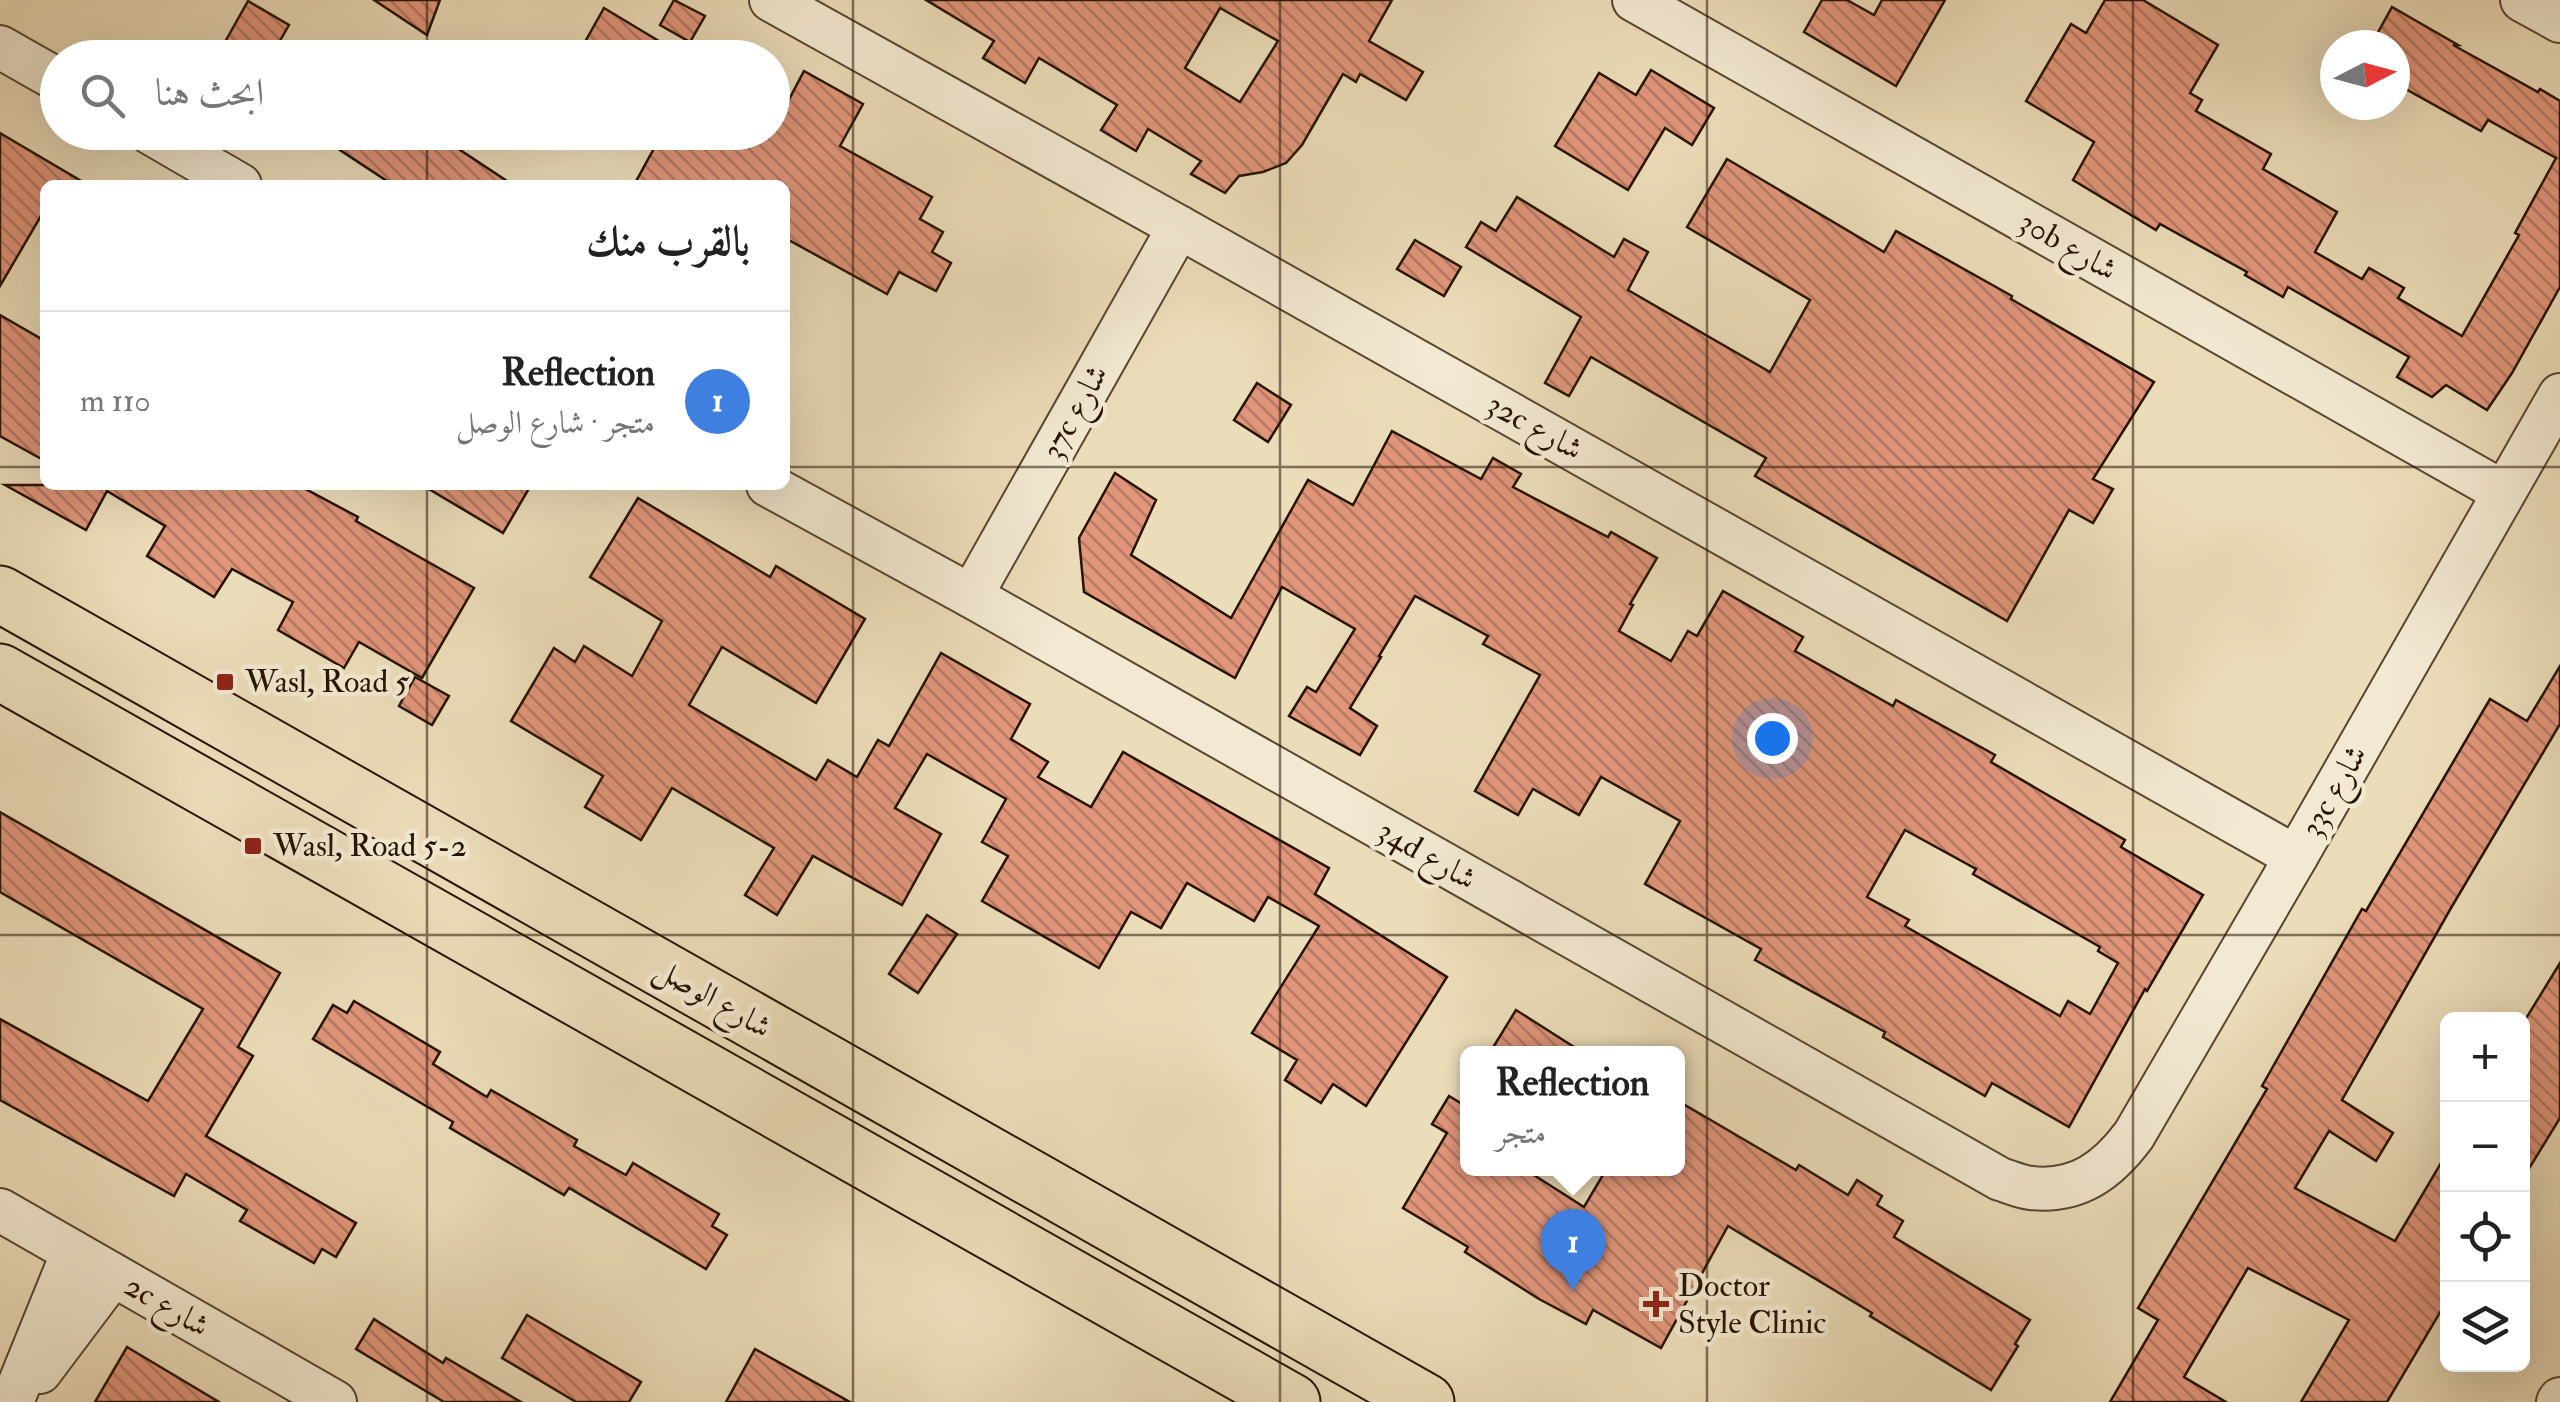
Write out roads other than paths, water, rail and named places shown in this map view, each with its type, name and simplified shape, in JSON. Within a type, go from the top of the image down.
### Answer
[{"type":"main road","name":"شارع الوصل","points":[[0,594],[1426,1402]]},
{"type":"main road","name":"شارع الوصل","points":[[0,672],[1292,1402]]},
{"type":"main road","points":[[1193,1346],[1208,1402]]},
{"type":"street","name":"32c شارع","points":[[772,0],[2296,857]]},
{"type":"street","name":"30b شارع","points":[[1634,0],[2503,492]]},
{"type":"street","points":[[2522,0],[2560,22]]},
{"type":"street","points":[[0,47],[40,70]]},
{"type":"street","points":[[180,150],[231,180]]},
{"type":"street","name":"37c شارع","points":[[971,596],[1180,227]]},
{"type":"street","name":"33c شارع","points":[[2094,1176],[2118,1156],[2134,1135],[2560,396]]},
{"type":"street","name":"34d شارع","points":[[777,490],[2000,1179],[2031,1188],[2064,1186],[2094,1176]]},
{"type":"street","name":"2c شارع","points":[[0,1210],[335,1402]]},
{"type":"street","points":[[13,1402],[73,1252]]},
{"type":"street","points":[[13,1402],[113,1275]]},
{"type":"place","name":"Wasl, Road 5","points":[[225,682]]},
{"type":"place","name":"Wasl, Road 5-2","points":[[253,846]]},
{"type":"place","name":"Reflection","points":[[1573,1291]]},
{"type":"place","name":"Doctor Style Clinic","points":[[1656,1304]]}]
